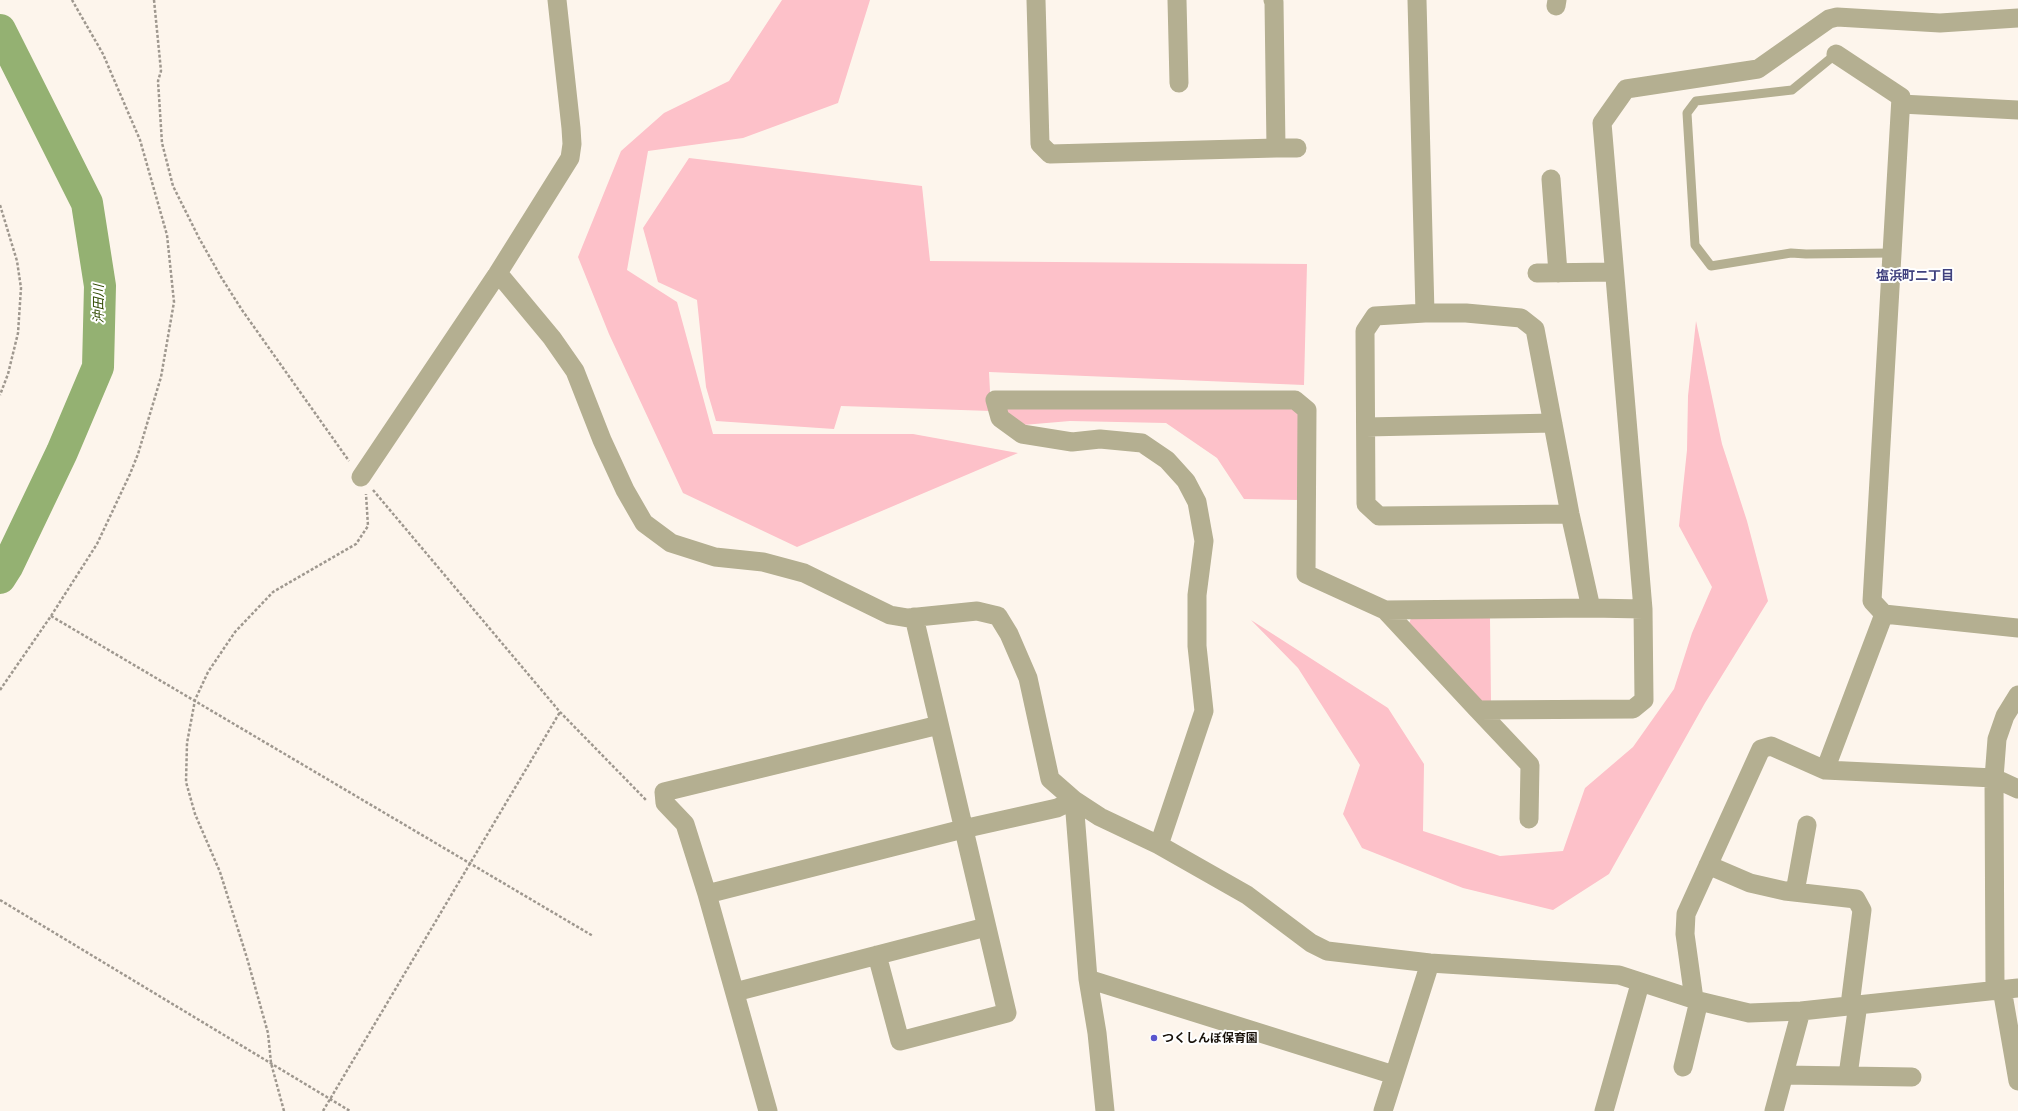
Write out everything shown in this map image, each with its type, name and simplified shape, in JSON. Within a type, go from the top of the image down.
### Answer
[{"type":"street","points":[[361,476],[498,273],[570,158],[572,144],[571,128],[557,0]]},
{"type":"street","points":[[1041,0],[1040,144],[1050,154],[1297,148]]},
{"type":"street","points":[[1177,0],[1180,83]]},
{"type":"street","points":[[1273,0],[1276,148]]},
{"type":"street","points":[[1417,0],[1425,313]]},
{"type":"street","points":[[1478,710],[1633,709],[1644,700],[1644,609],[1639,540],[1613,272],[1602,122],[1626,89],[1758,69],[1829,19],[1837,17],[1940,23],[2018,18]]},
{"type":"street","points":[[1836,54],[1902,97],[1891,253],[1872,601],[1884,614],[2018,628]]},
{"type":"street","points":[[1901,104],[2018,110]]},
{"type":"street","points":[[1551,179],[1558,273]]},
{"type":"street","points":[[1538,273],[1613,272]]},
{"type":"street","points":[[498,273],[552,338],[575,371],[602,440],[625,490],[644,523],[671,543],[715,557],[763,562],[804,573],[890,615],[908,618],[977,611],[998,616],[1009,634],[1028,678],[1050,779],[1074,800],[1100,817],[1159,845],[1247,895],[1311,943],[1327,951],[1430,963],[1618,975],[1640,984],[1749,1013],[1801,1011],[2005,988]]},
{"type":"street","points":[[1570,514],[1379,516],[1366,504],[1365,331],[1375,316],[1425,313],[1466,313],[1521,318],[1535,329],[1570,514],[1591,608]]},
{"type":"street","points":[[1159,845],[1204,711],[1197,646],[1197,603],[1204,541],[1197,502],[1186,481],[1167,460],[1142,443],[1100,439],[1072,442],[1022,434],[1000,418],[995,400],[1295,400],[1307,410],[1306,574],[1385,610],[1530,765],[1529,819]]},
{"type":"street","points":[[1366,427],[1553,423]]},
{"type":"street","points":[[1385,610],[1591,608],[1644,609]]},
{"type":"street","points":[[1825,770],[1884,614]]},
{"type":"street","points":[[877,955],[900,1041],[1007,1013],[914,617]]},
{"type":"street","points":[[2018,695],[2005,716],[1997,739],[1994,778],[2005,988],[2018,1081]]},
{"type":"street","points":[[768,1111],[708,894],[685,824],[665,803],[664,792],[939,725]]},
{"type":"street","points":[[1683,1067],[1697,1000],[1685,934],[1686,914],[1761,749],[1771,746],[1825,770],[1994,778],[2018,789]]},
{"type":"street","points":[[708,894],[963,829],[1057,808],[1074,800]]},
{"type":"street","points":[[1074,800],[1088,979],[1097,1033],[1105,1111]]},
{"type":"street","points":[[1795,892],[1807,825]]},
{"type":"street","points":[[1708,865],[1750,883],[1795,892],[1856,899],[1862,910],[1848,1075]]},
{"type":"street","points":[[735,992],[986,927]]},
{"type":"street","points":[[1383,1111],[1430,963]]},
{"type":"street","points":[[1088,979],[1394,1075]]},
{"type":"street","points":[[1604,1111],[1640,984]]},
{"type":"street","points":[[1774,1111],[1785,1075],[1801,1011]]},
{"type":"street","points":[[1785,1075],[1912,1077]]},
{"type":"lane","points":[[1836,54],[1792,90],[1696,101],[1687,114],[1695,245],[1711,266],[1791,253],[1891,253]]},
{"type":"path","points":[[0,690],[51,616],[97,544],[138,454],[161,377],[174,302],[167,235],[140,140],[103,54],[72,0]]},
{"type":"path","points":[[154,0],[161,71],[158,81],[162,143],[173,186],[199,238],[221,277],[242,310],[361,476],[560,712],[648,802]]},
{"type":"path","points":[[0,205],[18,261],[21,288],[18,333],[8,374],[0,395]]},
{"type":"path","points":[[284,1111],[272,1063],[268,1033],[247,958],[220,872],[195,814],[186,782],[187,743],[194,700],[208,672],[235,632],[273,592],[356,544],[368,526],[368,501],[361,476]]},
{"type":"path","points":[[51,616],[472,863],[593,936]]},
{"type":"path","points":[[323,1111],[472,863],[560,712]]},
{"type":"path","points":[[0,900],[350,1111]]},
{"type":"shaded area","points":[[782,0],[870,0],[838,103],[743,138],[648,151],[627,270],[677,302],[713,434],[913,434],[1018,453],[797,547],[683,493],[609,334],[578,257],[621,151],[664,113],[729,81]]},
{"type":"shaded area","points":[[689,158],[922,186],[930,261],[1307,264],[1304,385],[989,372],[991,411],[841,406],[834,429],[716,421],[706,387],[697,300],[658,282],[643,228]]},
{"type":"shaded area","points":[[1696,321],[1722,444],[1747,521],[1768,601],[1705,703],[1609,874],[1553,910],[1463,888],[1362,848],[1343,814],[1360,765],[1298,668],[1251,620],[1388,708],[1424,764],[1423,831],[1500,856],[1563,851],[1585,788],[1633,747],[1674,689],[1692,633],[1712,587],[1679,526],[1687,450],[1688,396]]},
{"type":"shaded area","points":[[1289,405],[1299,414],[1299,500],[1244,499],[1217,458],[1166,423],[1070,421],[1023,425],[1005,414],[1006,407]]},
{"type":"shaded area","points":[[1411,618],[1490,618],[1491,702],[1483,703],[1409,624]]},
{"type":"waterway","name":"沖田川","points":[[0,30],[87,203],[100,286],[98,367],[62,452],[7,567],[0,578]]},
{"type":"place","name":"つくしんぼ保育園","points":[[1154,1038]]},
{"type":"district","name":"塩浜町二丁目","points":[[1915,276]]}]
